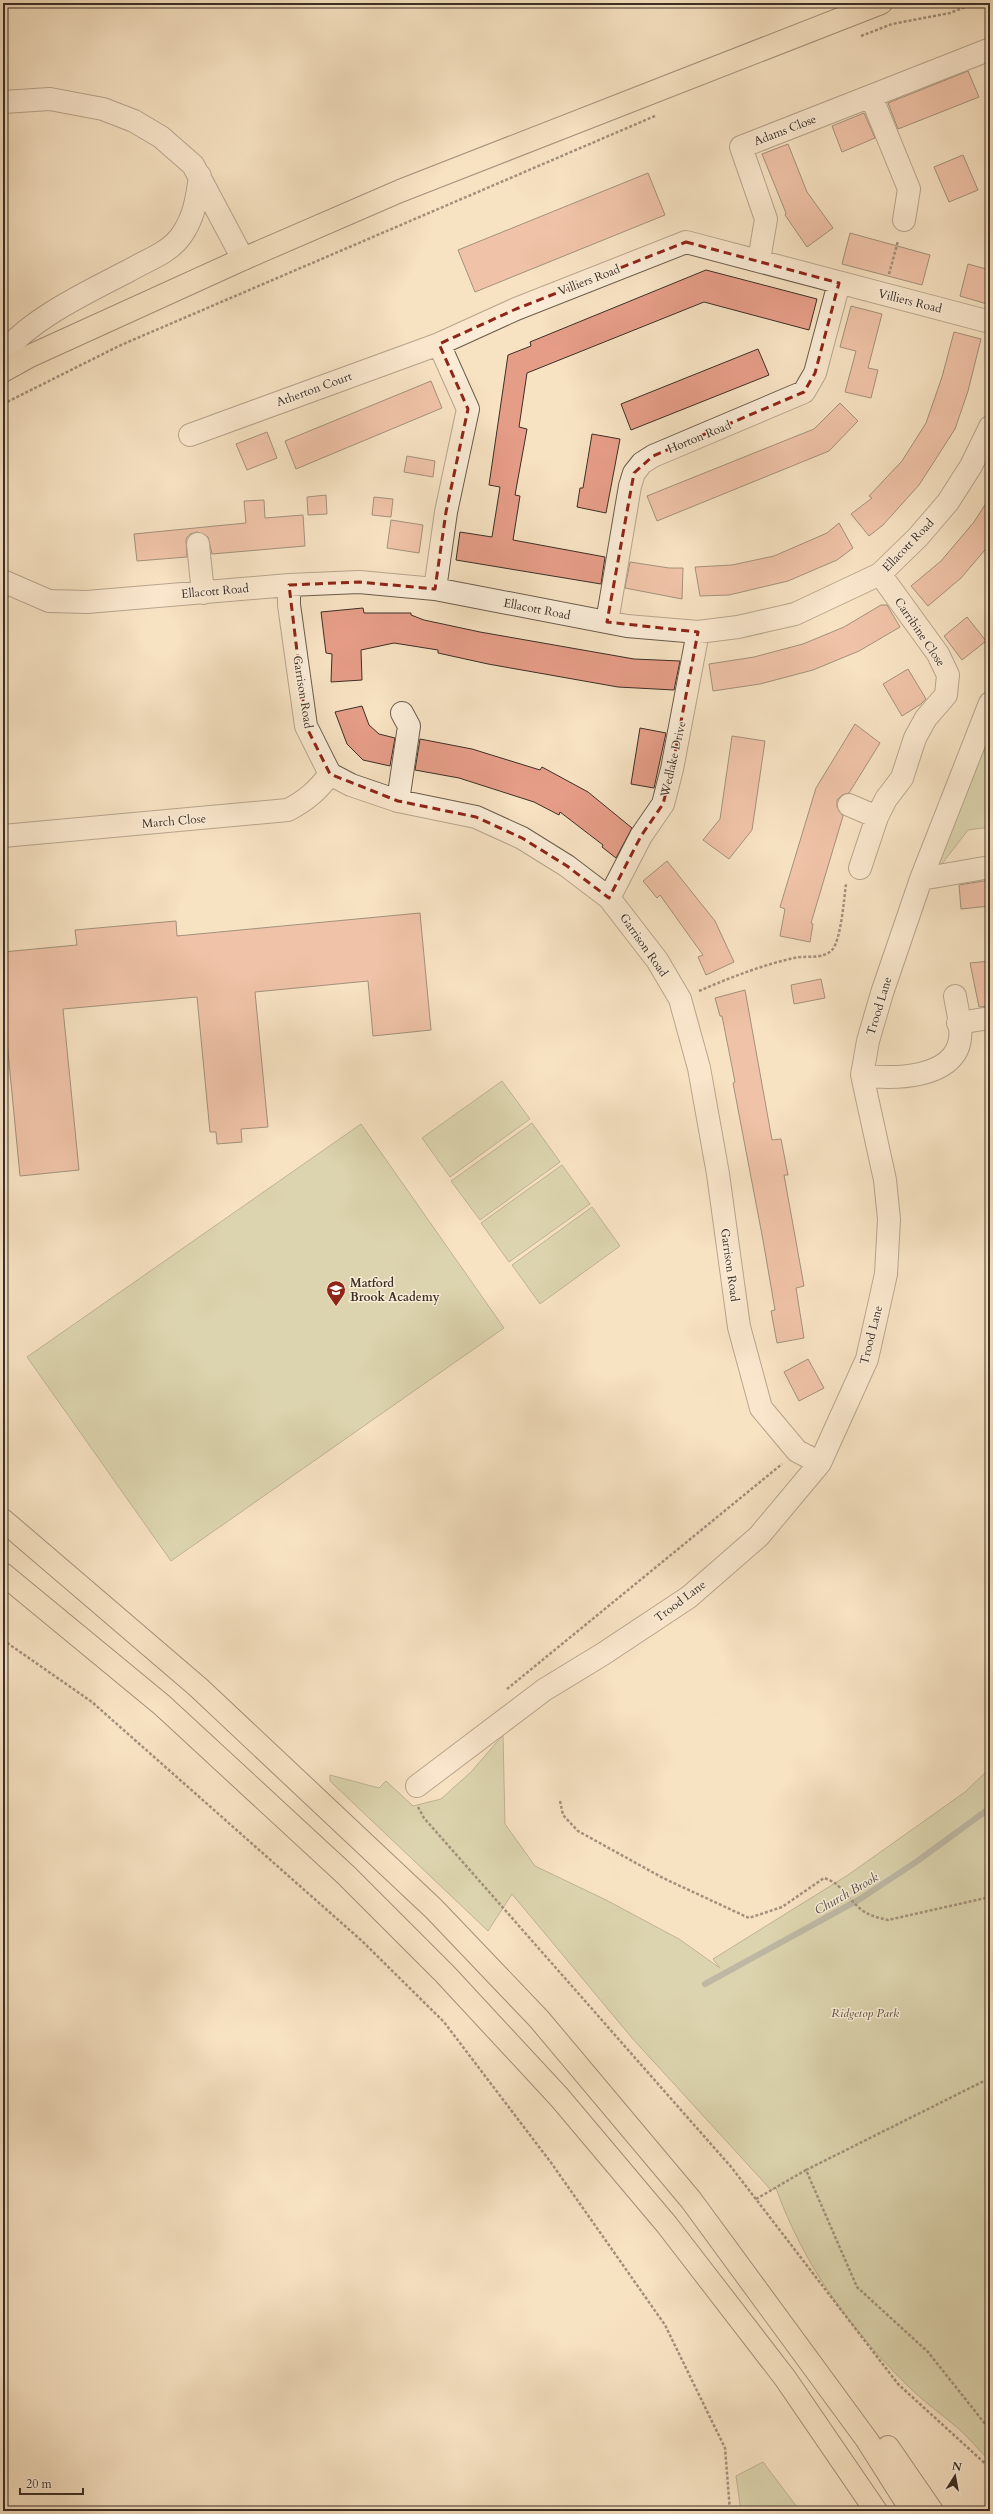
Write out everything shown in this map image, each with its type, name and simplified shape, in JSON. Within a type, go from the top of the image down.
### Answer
[{"type":"main road","points":[[3,371],[30,356],[243,259],[400,191],[881,3]]},
{"type":"main road","points":[[3,1520],[198,1687],[434,1909],[539,2019],[790,2317],[882,2440],[932,2511]]},
{"type":"main road","points":[[3,1574],[162,1705],[346,1875],[450,1980],[560,2098],[667,2225],[784,2378],[876,2511]]},
{"type":"main road","points":[[691,2200],[844,2408],[912,2511]]},
{"type":"street","name":"Adams Close","points":[[758,260],[766,219],[741,147],[988,50]]},
{"type":"street","points":[[871,96],[909,189],[904,220]]},
{"type":"street","points":[[3,102],[50,99],[103,109],[134,121],[161,137],[193,164],[243,259]]},
{"type":"street","points":[[3,353],[17,336],[83,295],[170,248],[190,220],[197,204],[200,176]]},
{"type":"street","name":"Villiers Road","points":[[439,344],[516,309],[686,242],[990,322]]},
{"type":"street","name":"Horton Road","points":[[607,622],[628,498],[634,473],[642,463],[653,456],[804,392],[815,373],[839,283]]},
{"type":"street","points":[[435,589],[446,512],[468,409],[439,344]]},
{"type":"street","name":"Atherton Court","points":[[190,435],[439,344]]},
{"type":"street","name":"Ellacott Road","points":[[3,581],[49,601],[87,602],[289,585],[359,582],[435,589],[607,622],[665,630],[698,632],[738,627],[795,614],[880,574],[918,537],[948,502],[971,466],[990,427]]},
{"type":"street","points":[[198,544],[203,593]]},
{"type":"street","name":"Carribine Close","points":[[860,868],[877,817],[886,800],[902,778],[915,738],[926,718],[946,695],[948,675],[938,654],[880,574]]},
{"type":"street","name":"Garrison Road","points":[[289,585],[289,605],[306,726],[330,774],[351,785],[398,802],[476,817],[515,835],[567,866],[609,898],[657,960],[680,999],[701,1076],[718,1174],[739,1327],[761,1408],[797,1451],[820,1463]]},
{"type":"street","name":"Wedlake Drive","points":[[609,898],[641,836],[663,804],[672,769],[698,632]]},
{"type":"street","name":"Trood Lane","points":[[417,1786],[544,1690],[603,1654],[689,1597],[759,1536],[820,1463],[867,1359],[886,1274],[889,1218],[885,1180],[862,1074],[882,993],[921,879],[990,703]]},
{"type":"street","points":[[398,802],[409,726],[402,713]]},
{"type":"street","name":"March Close","points":[[3,836],[288,810],[314,794],[330,774]]},
{"type":"street","points":[[850,805],[877,817]]},
{"type":"street","points":[[921,879],[990,867]]},
{"type":"street","points":[[862,1074],[906,1077],[938,1068],[955,1055],[960,1039],[955,996]]},
{"type":"street","points":[[958,1023],[990,1018]]},
{"type":"path","points":[[854,38],[892,24],[950,13],[975,3]]},
{"type":"path","points":[[3,404],[121,345],[656,116]]},
{"type":"path","points":[[884,294],[904,220]]},
{"type":"path","points":[[680,999],[778,962],[796,957],[820,957],[832,950],[840,935],[840,917],[849,870],[860,868]]},
{"type":"path","points":[[500,1694],[797,1451]]},
{"type":"path","points":[[3,1640],[92,1702],[362,1941],[444,2022],[552,2164],[665,2325],[725,2448],[730,2511]]},
{"type":"path","points":[[417,1786],[414,1799],[424,1818],[727,2162],[898,2384],[990,2468]]},
{"type":"path","points":[[560,1801],[563,1815],[578,1831],[663,1878],[749,1918],[782,1907],[824,1878],[833,1881],[860,1909],[872,1916],[888,1920],[990,1897]]},
{"type":"path","points":[[756,2199],[806,2170],[990,2078]]},
{"type":"path","points":[[806,2170],[857,2287],[928,2352],[990,2430]]},
{"type":"highlighted area","points":[[686,242],[839,283],[815,373],[804,392],[653,456],[634,473],[607,622],[698,632],[672,769],[663,804],[641,836],[609,898],[567,866],[522,838],[476,817],[398,801],[330,774],[314,745],[306,726],[289,585],[359,582],[435,589],[446,512],[468,409],[439,344],[516,309]]},
{"type":"green space","points":[[986,736],[990,738],[990,827],[968,830],[935,873]]},
{"type":"green space","points":[[502,1081],[530,1119],[450,1177],[422,1138]]},
{"type":"green space","points":[[532,1123],[560,1162],[480,1220],[451,1181]]},
{"type":"green space","points":[[361,1124],[504,1328],[171,1561],[27,1357]]},
{"type":"green space","points":[[562,1165],[590,1204],[509,1262],[481,1223]]},
{"type":"green space","points":[[592,1207],[620,1246],[540,1304],[512,1265]]},
{"type":"green space","name":"Ridgetop Park","points":[[503,1735],[505,1824],[535,1866],[606,1900],[679,1939],[720,1968],[713,1959],[848,1875],[965,1792],[990,1768],[990,2462],[959,2429],[910,2388],[868,2344],[831,2296],[815,2270],[800,2244],[776,2188],[771,2190],[632,2038],[512,1894],[488,1931],[330,1781],[330,1775],[379,1788],[386,1781],[413,1806],[441,1799],[471,1772]]},
{"type":"green space","points":[[763,2462],[800,2511],[741,2511],[736,2476]]},
{"type":"building","points":[[968,71],[979,97],[898,129],[888,103]]},
{"type":"building","points":[[864,113],[875,138],[842,152],[832,126]]},
{"type":"building","points":[[788,144],[807,192],[833,228],[807,247],[785,215],[786,213],[762,154]]},
{"type":"building","points":[[963,155],[978,190],[949,202],[934,167]]},
{"type":"building","points":[[648,173],[665,215],[475,292],[458,250]]},
{"type":"building","points":[[850,233],[930,255],[922,285],[842,264]]},
{"type":"building","points":[[968,264],[990,270],[990,293],[987,304],[960,296]]},
{"type":"building","points":[[706,270],[817,299],[809,330],[704,302],[527,373],[519,427],[527,429],[515,495],[520,496],[513,540],[605,557],[601,584],[456,560],[460,532],[492,537],[500,487],[489,485],[508,355],[531,346],[530,342]]},
{"type":"building","points":[[851,306],[882,314],[868,368],[878,370],[871,398],[845,392],[856,351],[840,347]]},
{"type":"building","points":[[954,332],[981,339],[968,391],[955,429],[919,485],[883,525],[869,536],[851,514],[872,498],[869,496],[902,461],[926,423],[942,377]]},
{"type":"building","points":[[758,349],[769,375],[631,430],[621,404]]},
{"type":"building","points":[[431,381],[442,408],[296,469],[285,441]]},
{"type":"building","points":[[840,403],[858,421],[829,451],[657,521],[647,496],[814,429]]},
{"type":"building","points":[[267,432],[277,458],[247,470],[236,444]]},
{"type":"building","points":[[592,434],[620,439],[606,513],[577,507],[580,488],[583,488]]},
{"type":"building","points":[[407,456],[435,461],[433,477],[404,472]]},
{"type":"building","points":[[326,495],[327,514],[308,515],[307,497]]},
{"type":"building","points":[[374,497],[393,499],[391,517],[372,515]]},
{"type":"building","points":[[990,497],[990,544],[961,578],[928,606],[911,586],[941,561],[974,522]]},
{"type":"building","points":[[264,500],[265,518],[303,515],[305,546],[212,554],[208,537],[197,532],[190,534],[186,539],[187,557],[137,561],[134,534],[246,523],[244,501]]},
{"type":"building","points":[[391,520],[423,525],[419,553],[387,548]]},
{"type":"building","points":[[839,523],[853,548],[837,560],[788,581],[729,595],[700,596],[695,567],[732,565],[774,556],[827,533]]},
{"type":"building","points":[[630,562],[669,568],[683,568],[682,599],[625,588]]},
{"type":"building","points":[[881,605],[887,605],[900,627],[859,651],[813,670],[760,684],[713,691],[709,664],[754,657],[803,644],[844,627]]},
{"type":"building","points":[[363,608],[364,613],[411,613],[411,615],[424,620],[480,632],[634,659],[680,661],[674,690],[618,687],[488,664],[438,653],[438,650],[394,643],[361,650],[362,680],[331,682],[332,654],[326,653],[321,612]]},
{"type":"building","points":[[967,617],[986,641],[962,660],[944,636]]},
{"type":"building","points":[[908,669],[926,699],[902,716],[883,684]]},
{"type":"building","points":[[362,706],[369,725],[379,734],[395,738],[390,766],[363,760],[347,744],[335,712]]},
{"type":"building","points":[[855,724],[880,743],[849,793],[842,795],[837,800],[837,807],[843,816],[811,923],[813,924],[810,942],[780,936],[785,909],[780,907],[816,788]]},
{"type":"building","points":[[640,728],[666,733],[654,788],[631,784]]},
{"type":"building","points":[[732,736],[765,741],[752,830],[729,859],[703,840],[720,819]]},
{"type":"building","points":[[420,739],[472,749],[540,770],[542,767],[588,792],[632,828],[616,858],[602,847],[603,845],[560,812],[559,815],[534,802],[459,778],[415,770]]},
{"type":"building","points":[[667,861],[715,921],[734,962],[706,975],[698,957],[703,955],[660,895],[657,898],[643,881]]},
{"type":"building","points":[[990,880],[990,906],[961,909],[959,885]]},
{"type":"building","points":[[420,913],[431,1030],[373,1036],[368,981],[255,992],[268,1127],[241,1129],[242,1142],[217,1144],[216,1132],[210,1132],[197,997],[63,1009],[79,1170],[20,1176],[3,1000],[3,952],[77,945],[75,930],[176,921],[177,936]]},
{"type":"building","points":[[990,961],[990,1006],[979,1007],[970,963]]},
{"type":"building","points":[[821,979],[825,998],[794,1004],[791,985]]},
{"type":"building","points":[[745,990],[772,1140],[781,1139],[788,1175],[784,1175],[804,1286],[796,1288],[804,1338],[777,1343],[771,1311],[775,1310],[733,1083],[735,1082],[722,1016],[720,1016],[715,998]]},
{"type":"building","points":[[808,1359],[824,1388],[799,1401],[784,1372]]},
{"type":"waterway","name":"Church Brook","points":[[705,1984],[860,1899],[916,1862],[990,1808]]},
{"type":"place","name":"Matford Brook Academy","points":[[336,1307]]}]
